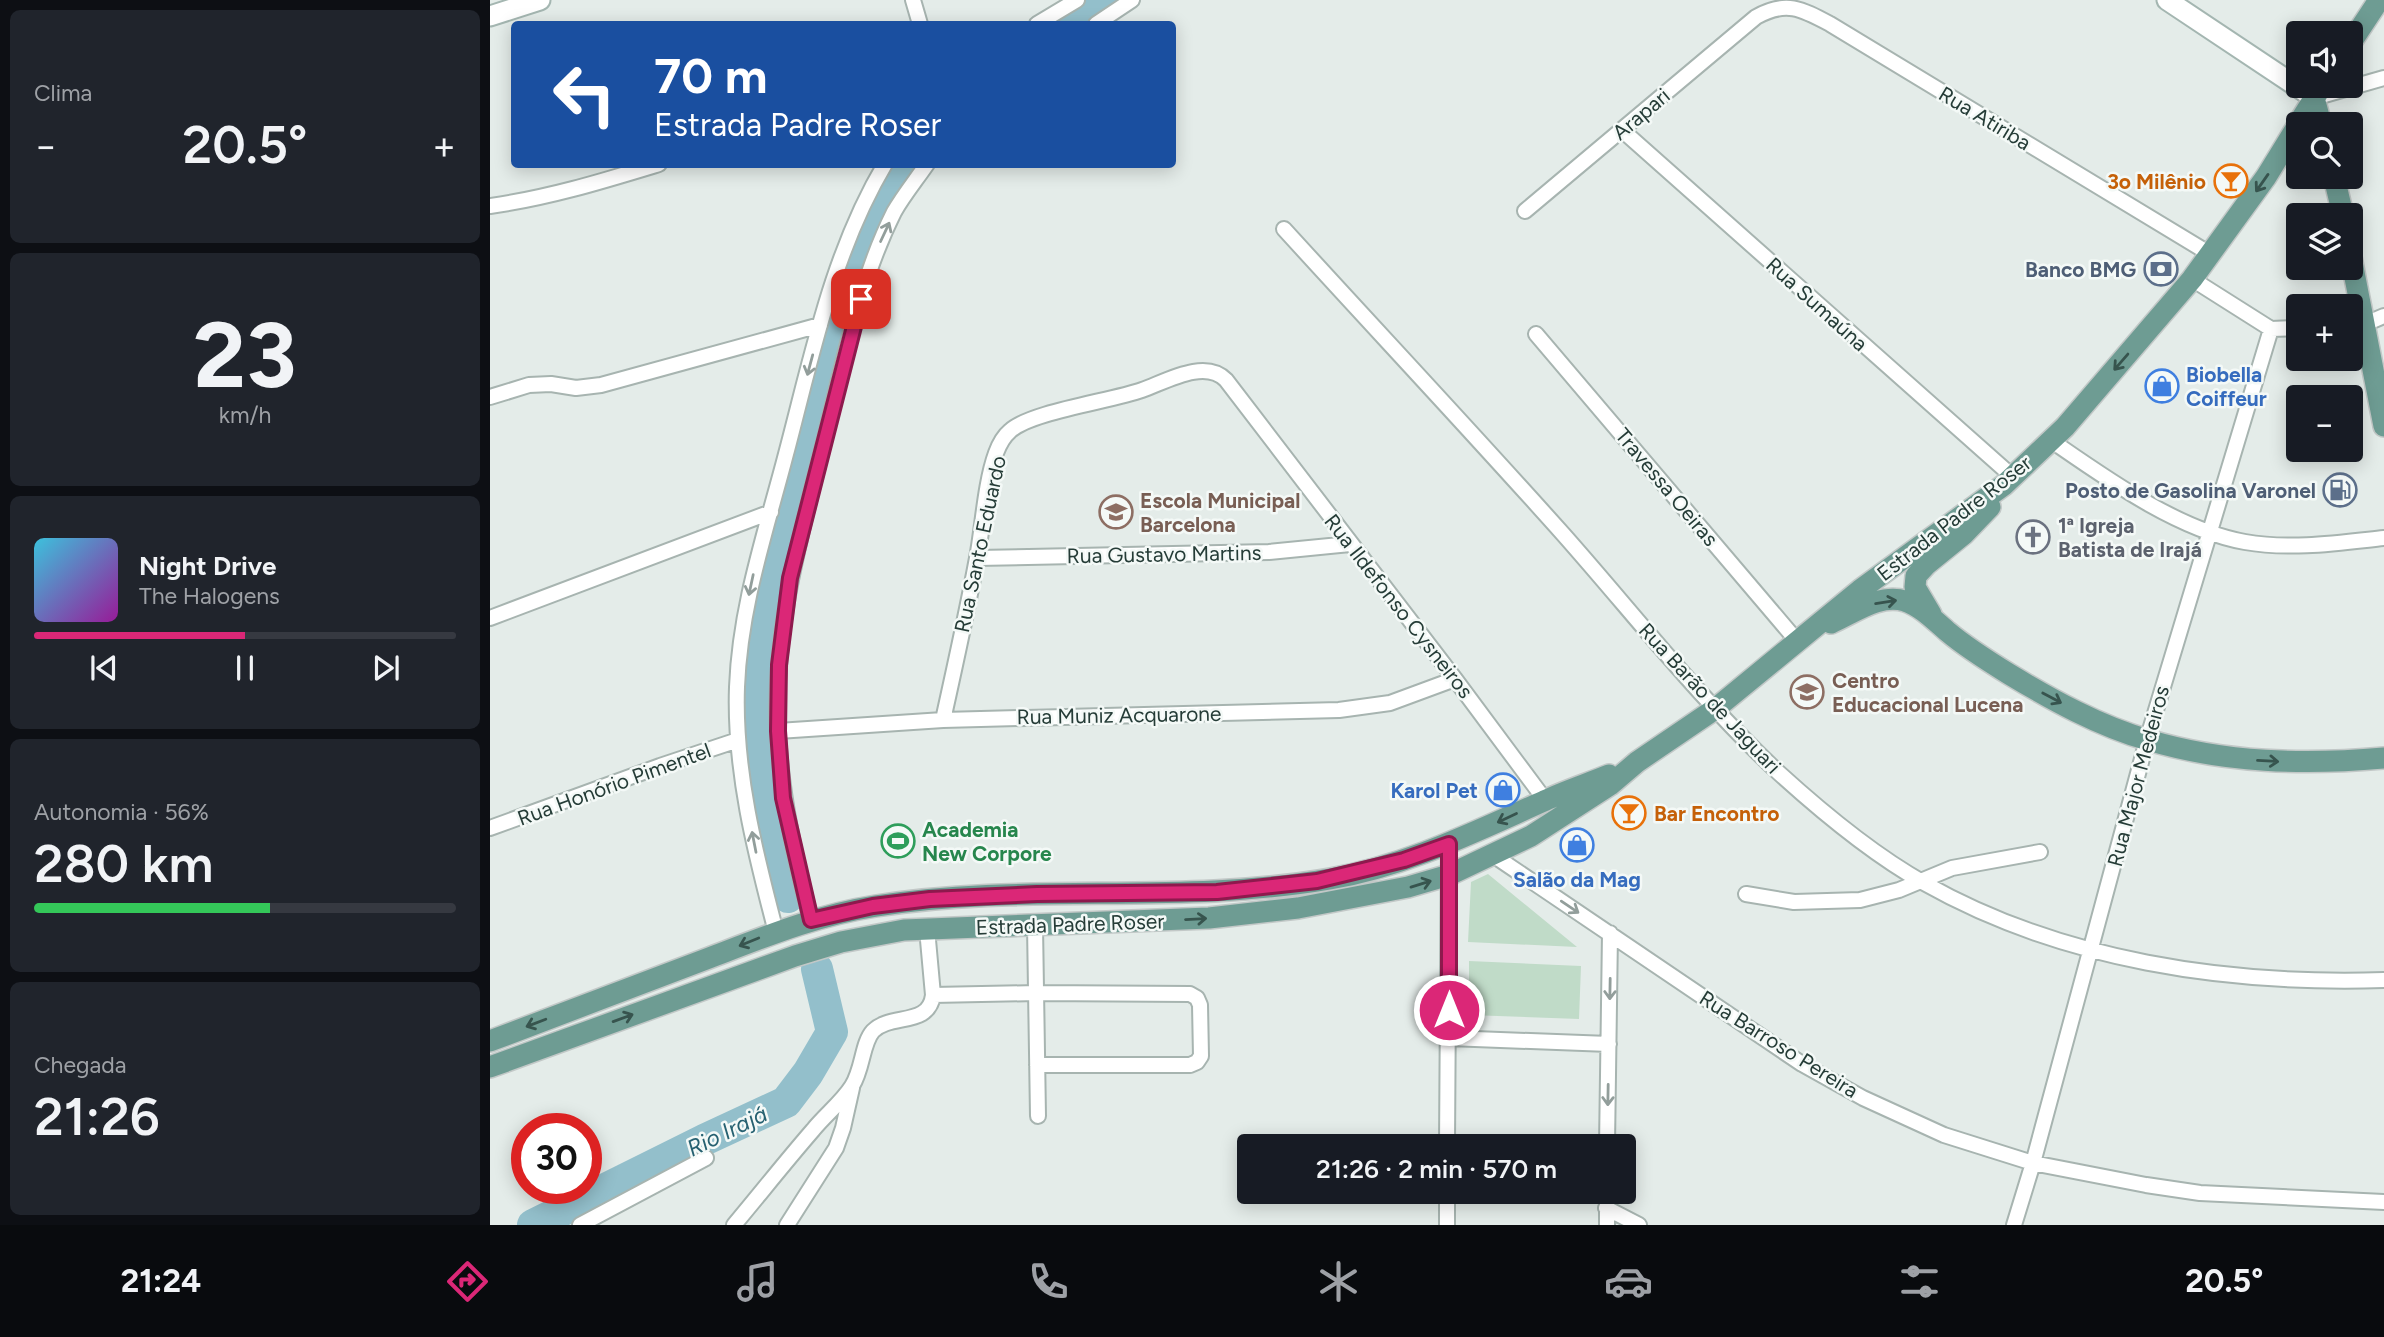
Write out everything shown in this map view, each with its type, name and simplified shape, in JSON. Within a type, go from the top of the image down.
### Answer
[{"type":"main road","points":[[2363,24],[2379,0]]},
{"type":"main road","name":"Estrada Padre Roser","points":[[490,1067],[795,956],[841,942],[927,929],[1209,918],[1298,908],[1397,890],[1449,875],[1531,836],[1599,792],[1637,762],[1715,709],[1860,590],[2008,481],[2052,441],[2193,279],[2286,144]]},
{"type":"main road","points":[[2356,280],[2384,426]]},
{"type":"main road","points":[[1934,619],[1915,587],[1916,576],[1980,519],[2008,481]]},
{"type":"main road","points":[[1799,639],[1883,600],[1892,599],[1910,603],[1969,648],[2025,683],[2095,719],[2147,740],[2220,756],[2261,760],[2301,762],[2384,758]]},
{"type":"main road","name":"Estrada Padre Roser","points":[[490,1041],[811,920],[873,906],[962,897],[1217,892],[1317,881],[1404,860],[1449,844],[1637,762]]},
{"type":"street","points":[[490,16],[540,0]]},
{"type":"street","points":[[913,0],[919,21]]},
{"type":"street","points":[[1042,21],[1077,0]]},
{"type":"street","points":[[1100,21],[1132,0]]},
{"type":"street","points":[[2167,0],[2286,73]]},
{"type":"street","name":"Rua Atiriba","points":[[1756,16],[1768,8],[1788,5],[1809,12],[2210,254]]},
{"type":"street","name":"Arapari","points":[[1525,211],[1756,16]]},
{"type":"street","points":[[2363,82],[2384,78]]},
{"type":"street","name":"Rua Sumaúna","points":[[1622,130],[2008,481]]},
{"type":"street","points":[[490,206],[572,190],[646,168]]},
{"type":"street","points":[[776,932],[758,860],[738,740],[737,688],[741,634],[752,579],[820,325],[852,228],[883,168]]},
{"type":"street","points":[[811,920],[783,798],[778,731],[779,665],[790,578],[855,318],[873,260],[895,210],[924,168]]},
{"type":"street","name":"Rua Barão de Jaguari","points":[[1284,229],[1563,534],[1715,709],[1803,794],[1866,845],[1921,882],[1956,900],[2090,951],[2243,976],[2384,980]]},
{"type":"street","points":[[2193,279],[2270,329],[2286,328]]},
{"type":"street","points":[[490,397],[529,385],[551,384],[576,388],[601,385],[820,325]]},
{"type":"street","name":"Rua Major Medeiros","points":[[2014,1225],[2147,740],[2270,329]]},
{"type":"street","name":"Travessa Oeiras","points":[[1536,334],[1799,639]]},
{"type":"street","name":"Rua Santo Eduardo","points":[[943,720],[977,558],[993,465],[1002,441],[1010,431],[1023,422],[1105,401],[1196,372],[1216,372],[1226,380]]},
{"type":"street","name":"Rua Ildefonso Cysneiros","points":[[1226,380],[1545,800]]},
{"type":"street","points":[[2052,441],[2115,484],[2208,532],[2244,542],[2272,545],[2307,545],[2384,538]]},
{"type":"street","points":[[490,618],[771,512]]},
{"type":"street","name":"Rua Gustavo Martins","points":[[977,558],[1269,552],[1350,544]]},
{"type":"street","name":"Rua Muniz Acquarone","points":[[778,731],[943,720],[1339,710],[1390,703],[1455,679]]},
{"type":"street","name":"Rua Honório Pimentel","points":[[490,828],[738,740]]},
{"type":"street","points":[[1447,1134],[1449,844]]},
{"type":"street","points":[[1746,894],[1794,902],[1860,900],[1899,890],[1952,868],[2040,852]]},
{"type":"street","name":"Rua Barroso Pereira","points":[[1493,855],[1802,1065],[1863,1098],[1944,1135],[2033,1163],[2200,1193],[2384,1202]]},
{"type":"street","points":[[1035,926],[1038,1116]]},
{"type":"street","points":[[787,1225],[835,1148],[843,1128],[852,1086],[861,1068],[865,1047],[872,1032],[881,1026],[918,1016],[932,1004],[927,929]]},
{"type":"street","points":[[1607,1134],[1611,933]]},
{"type":"street","points":[[933,995],[1190,994],[1197,998],[1200,1004],[1201,1056],[1197,1062],[1190,1065],[1037,1065]]},
{"type":"street","points":[[1449,1038],[1609,1044]]},
{"type":"street","points":[[734,1225],[799,1145],[852,1086]]},
{"type":"street","points":[[584,1224],[706,1158]]},
{"type":"street","points":[[1447,1204],[1447,1225]]},
{"type":"street","points":[[1606,1204],[1607,1225]]},
{"type":"street","points":[[1606,1208],[1639,1225]]},
{"type":"green space","points":[[1488,874],[1577,947],[1468,942],[1471,882]]},
{"type":"green space","points":[[1469,961],[1581,966],[1579,1019],[1469,1015]]},
{"type":"waterway","name":"Rio Irajá","points":[[1073,21],[1107,0]]},
{"type":"waterway","name":"Rio Irajá","points":[[788,897],[763,778],[757,697],[760,644],[777,554],[840,304],[861,232],[898,168]]},
{"type":"waterway","name":"Rio Irajá","points":[[533,1225],[786,1102],[808,1073],[832,1032],[817,969]]},
{"type":"place","name":"3o Milênio","points":[[2231,181]]},
{"type":"place","name":"Banco BMG","points":[[2161,269]]},
{"type":"place","name":"Biobella Coiffeur","points":[[2162,386]]},
{"type":"place","name":"Posto de Gasolina Varonel","points":[[2340,490]]},
{"type":"place","name":"Escola Municipal Barcelona","points":[[1116,512]]},
{"type":"place","name":"1ª Igreja Batista de Irajá","points":[[2033,537]]},
{"type":"place","name":"Centro Educacional Lucena","points":[[1807,692]]},
{"type":"place","name":"Karol Pet","points":[[1503,790]]},
{"type":"place","name":"Bar Encontro","points":[[1629,813]]},
{"type":"place","name":"Academia New Corpore","points":[[898,841]]},
{"type":"place","name":"Salão da Mag","points":[[1577,845]]},
{"type":"route","points":[[861,299],[790,578],[779,665],[778,731],[783,798],[811,920],[873,906],[930,899],[1037,894],[1217,892],[1317,881],[1404,860],[1449,844],[1449,1010]]}]
